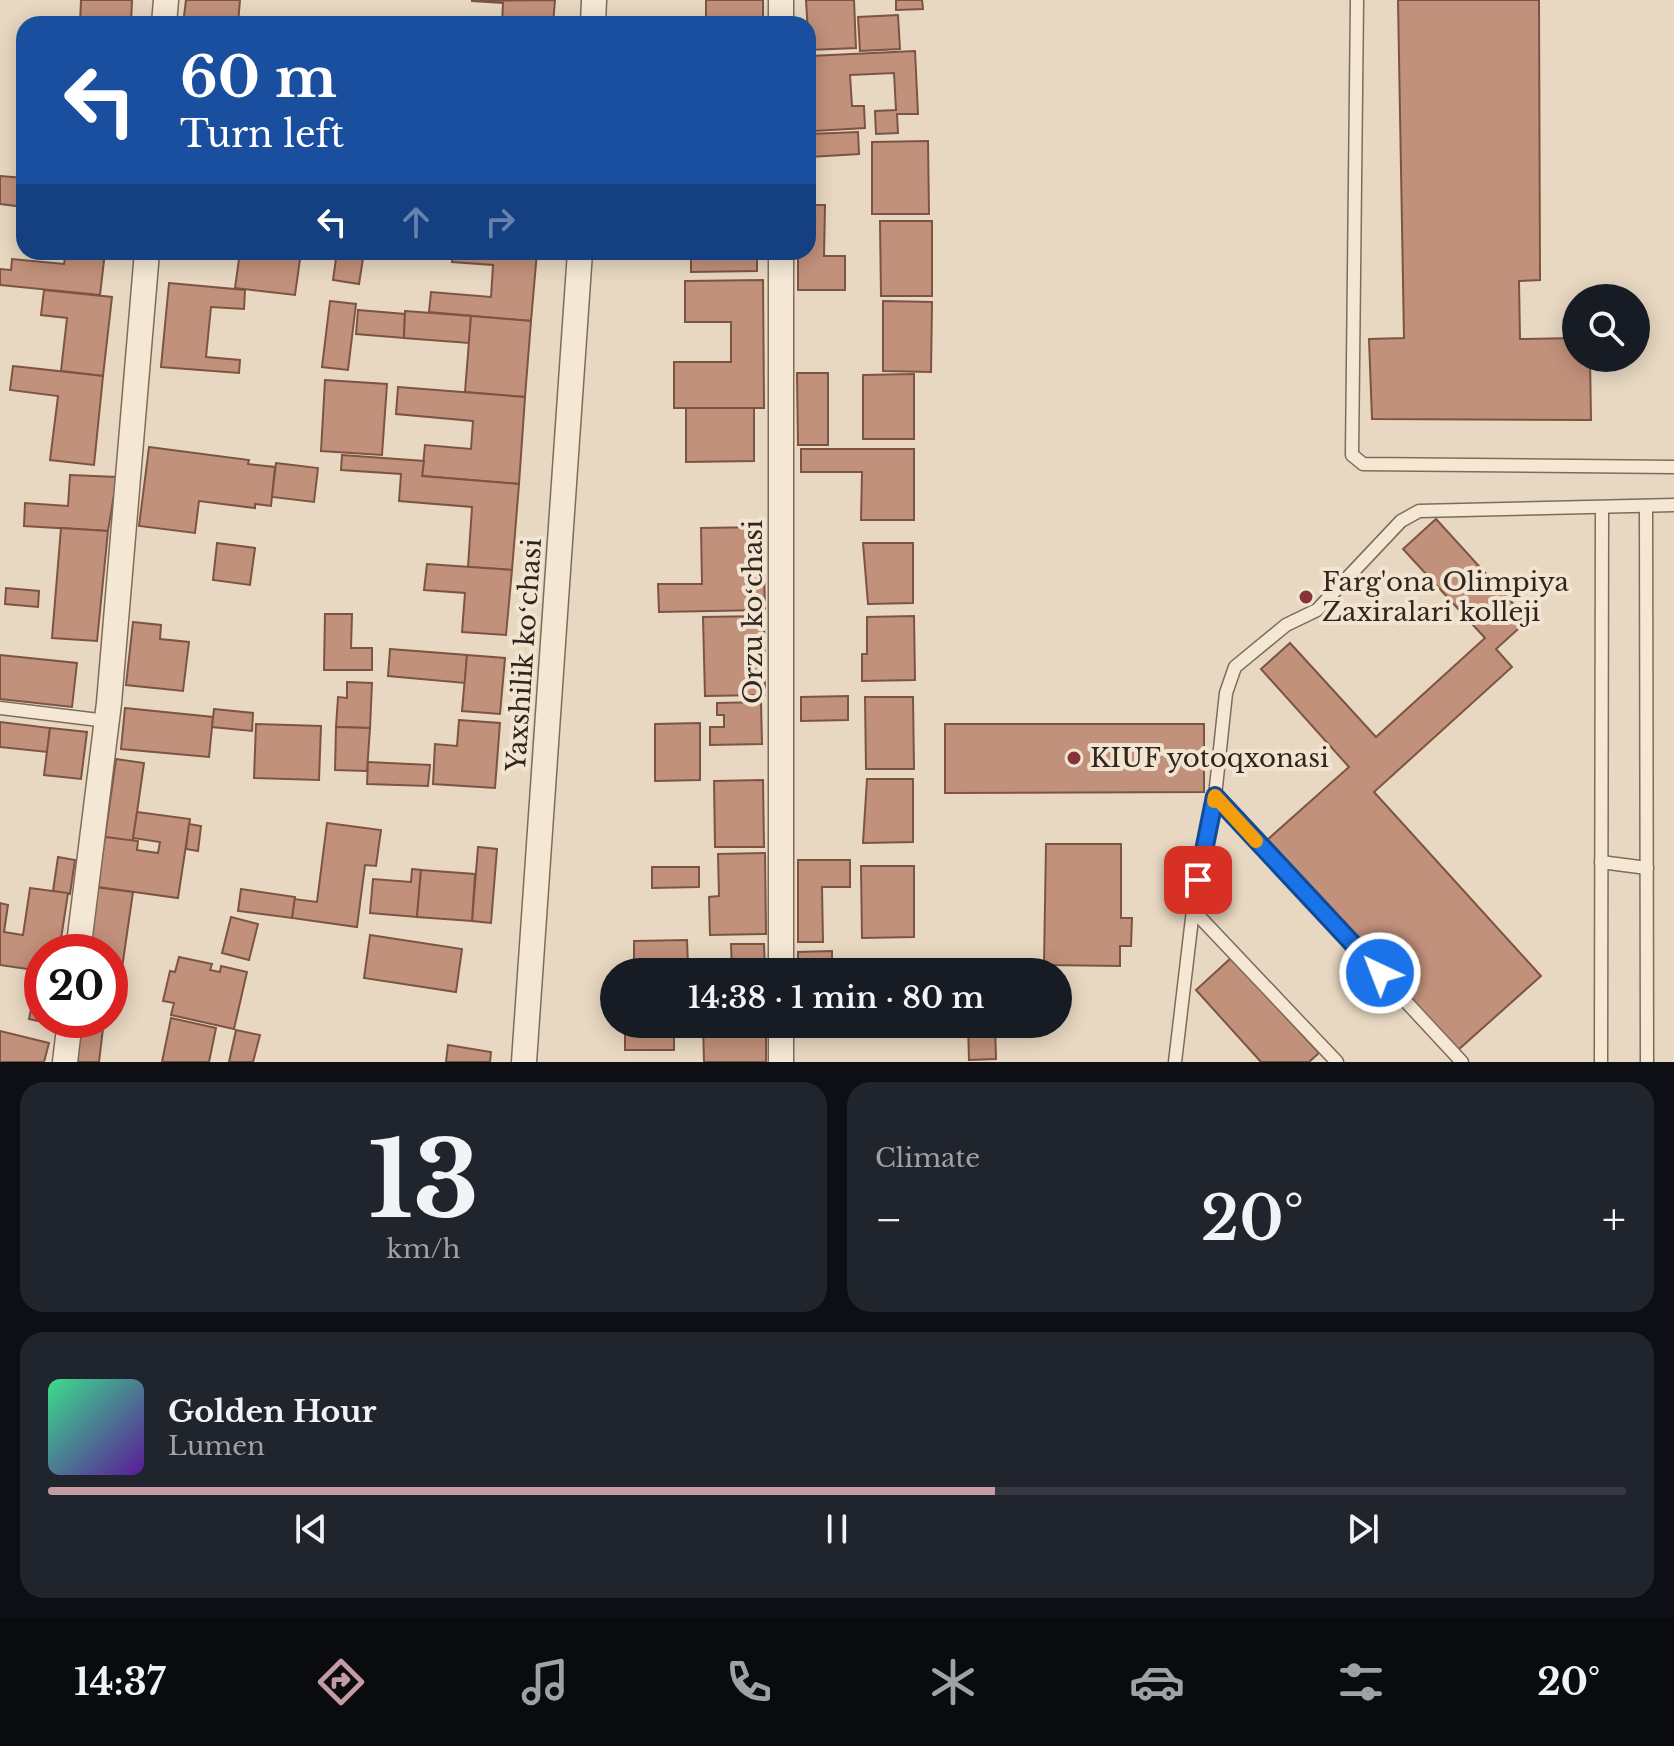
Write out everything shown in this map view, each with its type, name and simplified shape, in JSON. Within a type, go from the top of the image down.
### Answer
[{"type":"street","points":[[80,934],[107,721],[146,260]]},
{"type":"street","name":"Yaxshilik koʻchasi","points":[[524,1062],[579,260]]},
{"type":"street","name":"Orzu koʻchasi","points":[[781,260],[781,958]]},
{"type":"street","points":[[65,1062],[68,1038]]},
{"type":"street","points":[[781,1038],[781,1062]]},
{"type":"lane","points":[[1357,0],[1352,455],[1363,464],[1674,467]]},
{"type":"lane","points":[[1175,1062],[1193,910],[1215,796],[1226,693],[1235,667],[1286,625],[1317,610],[1401,521],[1419,511],[1674,505]]},
{"type":"lane","points":[[1646,506],[1647,1062]]},
{"type":"lane","points":[[1601,1062],[1602,508]]},
{"type":"lane","points":[[0,708],[107,721]]},
{"type":"lane","points":[[1215,796],[1462,1062]]},
{"type":"lane","points":[[1601,862],[1647,868]]},
{"type":"lane","points":[[1193,910],[1337,1062]]},
{"type":"building","points":[[81,0],[132,0],[131,16],[80,16]]},
{"type":"building","points":[[186,0],[240,0],[239,16],[184,16]]},
{"type":"building","points":[[555,0],[554,16],[502,16],[503,3],[471,1]]},
{"type":"building","points":[[706,0],[763,0],[763,16],[706,16]]},
{"type":"building","points":[[806,0],[854,0],[856,48],[816,50],[816,16],[807,16]]},
{"type":"building","points":[[896,0],[922,0],[923,9],[896,10]]},
{"type":"building","points":[[1398,0],[1539,0],[1540,280],[1519,281],[1520,339],[1562,338],[1562,372],[1590,372],[1591,420],[1372,419],[1369,339],[1404,338]]},
{"type":"building","points":[[898,15],[900,49],[860,51],[858,17]]},
{"type":"building","points":[[915,51],[918,114],[897,114],[898,133],[876,134],[875,111],[896,110],[894,73],[850,75],[852,106],[864,106],[865,128],[816,131],[816,56]]},
{"type":"building","points":[[858,132],[859,154],[816,157],[816,134]]},
{"type":"building","points":[[928,141],[929,214],[872,214],[872,142]]},
{"type":"building","points":[[0,176],[16,177],[16,206],[0,204]]},
{"type":"building","points":[[816,205],[825,205],[824,256],[845,256],[845,290],[798,290],[798,260],[816,260]]},
{"type":"building","points":[[880,221],[932,221],[932,296],[881,296]]},
{"type":"building","points":[[12,259],[64,264],[65,260],[104,260],[100,295],[0,285],[0,269],[11,270]]},
{"type":"building","points":[[239,260],[300,260],[295,295],[235,288]]},
{"type":"building","points":[[336,260],[363,260],[359,284],[333,280]]},
{"type":"building","points":[[536,260],[531,321],[429,312],[431,292],[491,297],[493,265],[452,262]]},
{"type":"building","points":[[691,260],[757,260],[757,271],[691,272]]},
{"type":"building","points":[[763,280],[764,408],[674,408],[674,362],[731,362],[731,322],[685,322],[685,281]]},
{"type":"building","points":[[169,283],[245,290],[244,309],[211,307],[206,357],[240,360],[239,373],[161,367]]},
{"type":"building","points":[[44,290],[112,297],[103,376],[61,371],[67,318],[41,315]]},
{"type":"building","points":[[330,301],[356,304],[348,370],[322,367]]},
{"type":"building","points":[[883,301],[932,302],[931,372],[883,371]]},
{"type":"building","points":[[358,310],[405,314],[404,338],[356,334]]},
{"type":"building","points":[[405,311],[471,316],[469,343],[404,338]]},
{"type":"building","points":[[471,316],[531,321],[525,397],[465,392]]},
{"type":"building","points":[[13,366],[103,376],[94,465],[50,460],[58,396],[10,390]]},
{"type":"building","points":[[797,373],[828,373],[828,445],[798,445]]},
{"type":"building","points":[[914,374],[914,439],[863,439],[863,375]]},
{"type":"building","points":[[325,380],[387,384],[382,455],[321,451]]},
{"type":"building","points":[[398,387],[525,397],[519,484],[422,476],[425,445],[471,449],[473,421],[396,414]]},
{"type":"building","points":[[686,408],[754,408],[754,461],[686,462]]},
{"type":"building","points":[[149,447],[249,460],[248,464],[275,467],[271,506],[255,504],[255,508],[199,501],[195,533],[139,526]]},
{"type":"building","points":[[801,449],[914,449],[914,520],[861,520],[862,472],[801,472]]},
{"type":"building","points":[[342,455],[424,461],[422,476],[519,484],[512,570],[468,567],[472,507],[399,501],[401,474],[341,470]]},
{"type":"building","points":[[276,463],[318,468],[314,502],[272,497]]},
{"type":"building","points":[[70,475],[117,477],[108,531],[24,526],[25,503],[68,506]]},
{"type":"building","points":[[1436,519],[1528,620],[1496,649],[1512,667],[1374,792],[1541,976],[1458,1050],[1267,840],[1349,767],[1261,669],[1290,643],[1376,737],[1485,638],[1403,549]]},
{"type":"building","points":[[763,527],[765,610],[659,612],[658,584],[702,584],[701,528]]},
{"type":"building","points":[[61,528],[108,531],[97,641],[52,638]]},
{"type":"building","points":[[217,543],[255,548],[250,585],[213,580]]},
{"type":"building","points":[[863,543],[913,543],[913,603],[868,604]]},
{"type":"building","points":[[427,564],[512,570],[506,635],[462,632],[465,593],[424,590]]},
{"type":"building","points":[[6,588],[39,591],[38,607],[5,604]]},
{"type":"building","points":[[325,614],[352,614],[351,648],[372,648],[372,670],[324,670]]},
{"type":"building","points":[[764,616],[765,695],[705,696],[703,617]]},
{"type":"building","points":[[914,616],[915,680],[862,681],[862,654],[867,654],[867,617]]},
{"type":"building","points":[[133,622],[161,625],[160,639],[189,642],[183,691],[126,685]]},
{"type":"building","points":[[390,649],[467,655],[465,683],[388,676]]},
{"type":"building","points":[[0,655],[77,663],[72,707],[0,699]]},
{"type":"building","points":[[467,655],[505,658],[500,714],[462,711]]},
{"type":"building","points":[[347,682],[372,683],[370,728],[336,727],[338,697],[347,698]]},
{"type":"building","points":[[848,696],[848,720],[801,721],[801,697]]},
{"type":"building","points":[[865,697],[913,697],[914,769],[866,769]]},
{"type":"building","points":[[761,702],[762,744],[710,745],[710,727],[724,727],[724,715],[717,715],[717,703]]},
{"type":"building","points":[[125,708],[213,717],[209,757],[121,749]]},
{"type":"building","points":[[214,709],[253,713],[252,731],[212,727]]},
{"type":"building","points":[[459,720],[500,723],[495,788],[433,784],[435,744],[457,746]]},
{"type":"building","points":[[0,722],[50,728],[47,752],[0,747]]},
{"type":"building","points":[[700,723],[700,780],[655,781],[655,724]]},
{"type":"building","points":[[256,724],[321,726],[319,780],[254,778]]},
{"type":"building","name":"KIUF yotoqxonasi","points":[[945,724],[1204,724],[1204,792],[945,793]]},
{"type":"building","points":[[336,727],[370,728],[367,771],[335,770]]},
{"type":"building","points":[[50,728],[87,732],[81,779],[44,775]]},
{"type":"building","points":[[116,759],[144,763],[133,841],[105,837]]},
{"type":"building","points":[[368,762],[430,765],[428,786],[367,784]]},
{"type":"building","points":[[867,779],[913,779],[913,842],[863,843]]},
{"type":"building","points":[[763,780],[764,847],[715,847],[714,781]]},
{"type":"building","points":[[137,812],[190,819],[178,898],[98,887],[105,837],[138,841],[137,850],[158,853],[160,842],[133,838]]},
{"type":"building","points":[[327,823],[381,830],[376,866],[365,865],[357,927],[292,918],[294,899],[317,902]]},
{"type":"building","points":[[189,824],[201,826],[198,851],[186,849]]},
{"type":"building","points":[[1046,844],[1121,844],[1121,918],[1132,918],[1131,946],[1120,946],[1120,966],[1072,965],[1072,958],[1044,958]]},
{"type":"building","points":[[478,847],[497,849],[491,923],[472,921]]},
{"type":"building","points":[[765,853],[766,934],[710,935],[709,897],[719,896],[718,854]]},
{"type":"building","points":[[58,857],[75,860],[70,894],[53,891]]},
{"type":"building","points":[[798,860],[850,860],[850,887],[822,887],[823,942],[798,942]]},
{"type":"building","points":[[861,866],[914,866],[914,937],[862,938]]},
{"type":"building","points":[[652,867],[699,867],[699,887],[652,888]]},
{"type":"building","points":[[412,869],[421,870],[417,917],[370,913],[373,879],[411,882]]},
{"type":"building","points":[[421,870],[475,874],[472,921],[417,917]]},
{"type":"building","points":[[94,887],[133,892],[127,934],[87,934]]},
{"type":"building","points":[[30,888],[68,893],[62,934],[24,934],[24,968],[0,965],[0,903],[8,905],[4,932],[23,935]]},
{"type":"building","points":[[241,889],[295,897],[292,918],[238,911]]},
{"type":"building","points":[[231,917],[258,924],[249,960],[222,953]]},
{"type":"building","points":[[370,935],[462,949],[456,992],[364,978]]},
{"type":"building","points":[[687,940],[688,958],[634,958],[634,941]]},
{"type":"building","points":[[731,944],[764,944],[764,958],[732,958]]},
{"type":"building","points":[[832,951],[832,958],[798,958],[798,952]]},
{"type":"building","points":[[179,957],[212,964],[210,970],[220,972],[221,966],[247,972],[234,1029],[171,1015],[174,1003],[163,1001],[170,971],[175,972]]},
{"type":"building","points":[[1231,958],[1319,1053],[1309,1062],[1261,1062],[1196,990]]},
{"type":"building","points":[[171,1018],[216,1028],[209,1062],[162,1062]]},
{"type":"building","points":[[236,1030],[260,1035],[253,1062],[229,1062]]},
{"type":"building","points":[[0,1031],[49,1043],[44,1062],[0,1062]]},
{"type":"building","points":[[75,1038],[102,1038],[99,1062],[72,1062]]},
{"type":"building","points":[[625,1038],[674,1038],[674,1050],[625,1050]]},
{"type":"building","points":[[703,1038],[766,1038],[766,1062],[704,1062]]},
{"type":"building","points":[[968,1038],[995,1038],[996,1059],[969,1060]]},
{"type":"building","points":[[448,1045],[491,1052],[490,1062],[446,1062]]},
{"type":"slow traffic","points":[[1214,801],[1215,796],[1256,841]]},
{"type":"place","name":"Farg'ona Olimpiya Zaxiralari kolleji","points":[[1306,597]]},
{"type":"place","name":"KIUF yotoqxonasi","points":[[1074,758]]},
{"type":"route","points":[[1198,880],[1215,796],[1380,973]]}]
